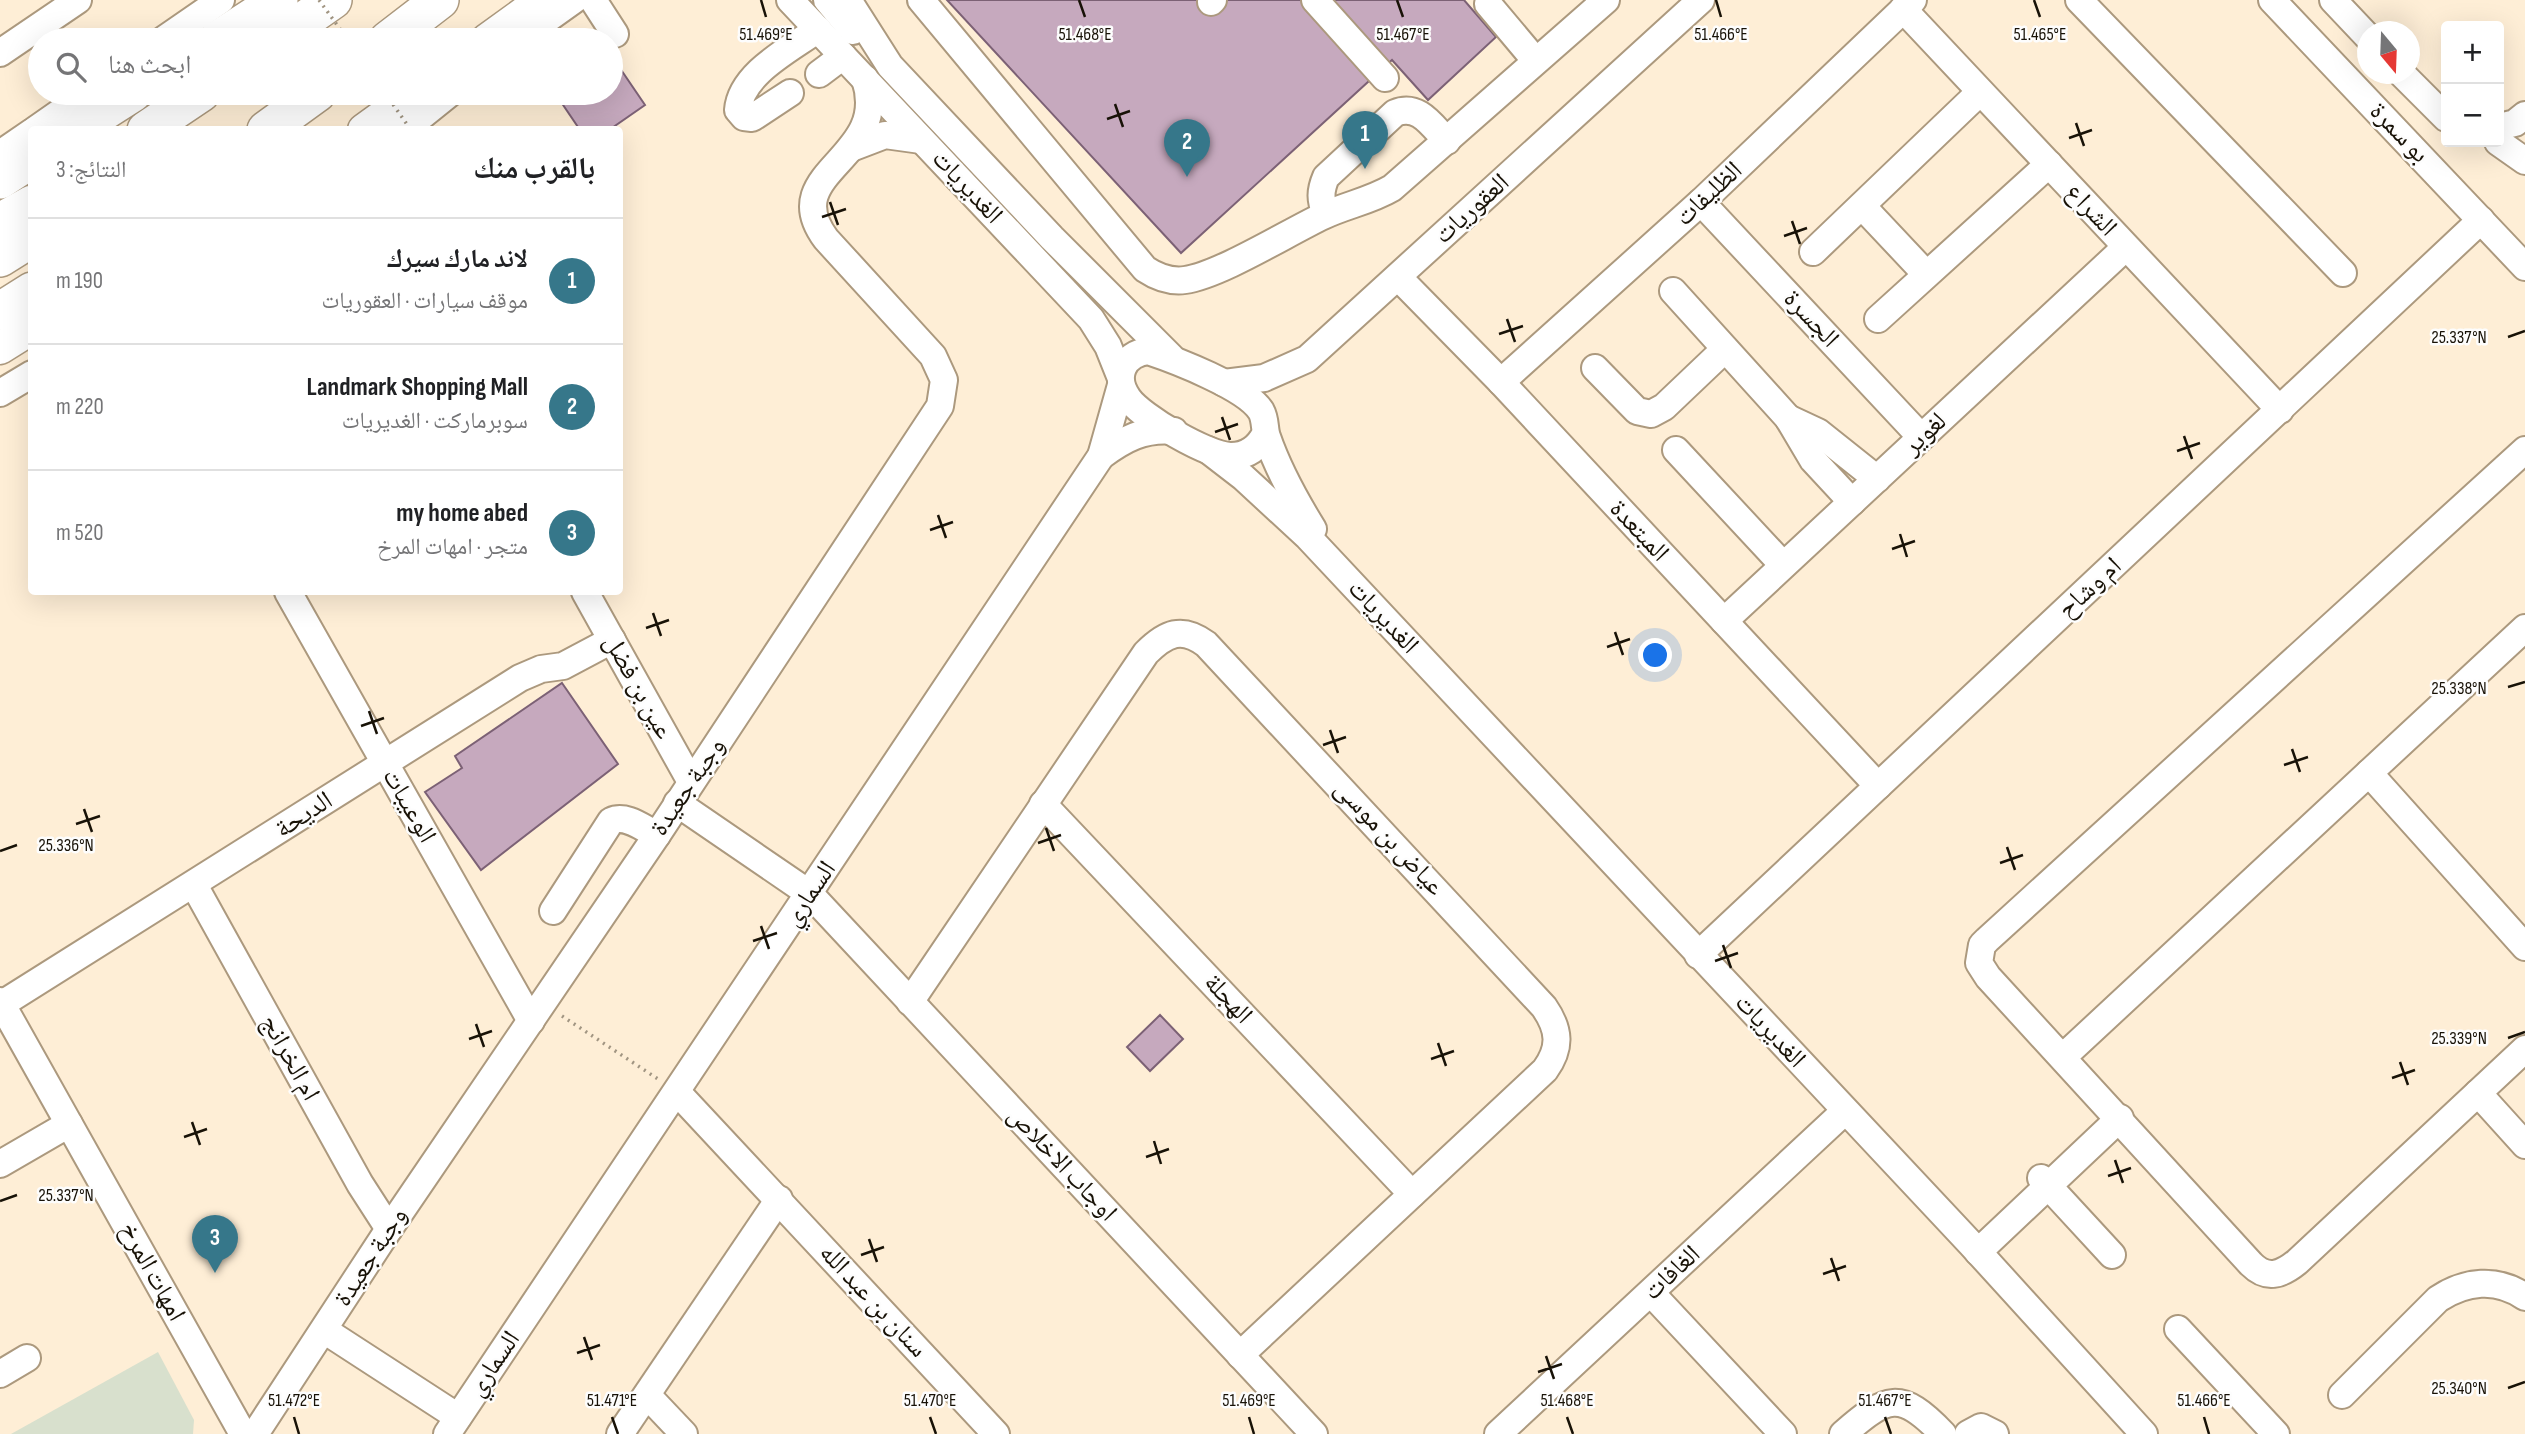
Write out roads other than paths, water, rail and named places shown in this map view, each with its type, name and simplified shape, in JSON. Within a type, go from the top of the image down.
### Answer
[{"type":"highway","points":[[223,28],[229,20],[234,0]]},
{"type":"highway","points":[[234,28],[279,0]]},
{"type":"highway","points":[[293,28],[332,0]]},
{"type":"highway","points":[[404,28],[440,0]]},
{"type":"highway","points":[[81,126],[114,105]]},
{"type":"highway","points":[[152,126],[183,105]]},
{"type":"highway","points":[[194,126],[207,105]]},
{"type":"highway","points":[[272,126],[300,105]]},
{"type":"highway","points":[[0,180],[28,162]]},
{"type":"highway","points":[[0,222],[28,206]]},
{"type":"highway","points":[[0,258],[28,240]]},
{"type":"highway","points":[[0,311],[28,294]]},
{"type":"main road","points":[[504,28],[542,0]]},
{"type":"main road","points":[[370,126],[398,105]]},
{"type":"main road","points":[[0,348],[28,330]]},
{"type":"street","points":[[37,28],[78,0]]},
{"type":"street","points":[[180,28],[221,0]]},
{"type":"street","points":[[536,28],[573,0]]},
{"type":"street","points":[[593,0],[611,28]]},
{"type":"street","name":"الغديريات","points":[[827,0],[1062,248],[1172,358],[1224,383],[1260,410],[1265,434],[1291,490],[1337,569]]},
{"type":"street","points":[[921,0],[1136,259],[1156,276],[1168,280],[1194,278],[1326,214],[1381,195],[1447,141],[1535,60],[1606,0]]},
{"type":"street","points":[[1315,0],[1385,78]]},
{"type":"street","name":"العقوريات","points":[[1224,383],[1264,379],[1307,359],[1702,0]]},
{"type":"street","points":[[2079,0],[2343,273]]},
{"type":"street","name":"بو سمرة","points":[[2272,0],[2525,267]]},
{"type":"street","name":"الغديريات","points":[[851,2],[890,66]]},
{"type":"street","name":"الغديريات","points":[[794,3],[1091,319],[1108,346],[1121,380],[1138,409],[1208,450],[1276,506],[1975,1248],[2144,1434]]},
{"type":"street","points":[[2341,3],[2357,23]]},
{"type":"street","points":[[1488,5],[1535,60]]},
{"type":"street","name":"الشراع","points":[[1908,5],[1980,92],[2280,410]]},
{"type":"street","name":"الظليفات","points":[[1501,382],[1701,202],[1908,5]]},
{"type":"street","points":[[0,53],[28,34]]},
{"type":"street","points":[[817,70],[831,43]]},
{"type":"street","points":[[790,93],[752,118],[744,117],[738,110],[742,98],[757,75],[831,43]]},
{"type":"street","name":"وجبة جعيدة","points":[[256,1434],[388,1229],[657,835],[934,420],[944,394],[944,380],[933,356],[826,239],[813,218],[812,197],[817,187],[851,148],[867,121],[869,100],[864,79]]},
{"type":"street","points":[[2412,84],[2441,113]]},
{"type":"street","points":[[1813,253],[1980,92]]},
{"type":"street","points":[[40,126],[71,105]]},
{"type":"street","points":[[409,126],[435,105]]},
{"type":"street","points":[[1326,214],[1321,202],[1321,189],[1326,177],[1395,113],[1403,110],[1420,113],[1447,141]]},
{"type":"street","points":[[2504,126],[2515,124],[2525,115]]},
{"type":"street","points":[[0,154],[28,134]]},
{"type":"street","name":"وجبة جعيدة","points":[[851,148],[886,135],[922,140]]},
{"type":"street","points":[[2504,146],[2525,161]]},
{"type":"street","points":[[1878,319],[2049,164]]},
{"type":"street","name":"الجسرة","points":[[1701,202],[1921,437]]},
{"type":"street","points":[[1862,206],[1926,274]]},
{"type":"street","name":"ام وشاح","points":[[1698,955],[2481,220]]},
{"type":"street","name":"لغوير","points":[[1724,621],[2126,247]]},
{"type":"street","name":"المبتعدة","points":[[1398,277],[1501,382],[1878,786]]},
{"type":"street","points":[[1673,291],[1788,418],[1813,460],[1852,502]]},
{"type":"street","points":[[1595,368],[1637,411],[1651,414],[1664,407],[1725,349]]},
{"type":"street","points":[[1121,380],[1129,357],[1139,352],[1148,351],[1172,358]]},
{"type":"street","name":"السماري","points":[[453,1426],[1101,456],[1121,380]]},
{"type":"street","points":[[1788,418],[1818,432],[1877,479]]},
{"type":"street","name":"السماري","points":[[1101,456],[1130,437],[1158,429],[1174,431]]},
{"type":"street","points":[[1208,450],[1228,456],[1241,455],[1260,444],[1265,434]]},
{"type":"street","points":[[1676,450],[1783,565]]},
{"type":"street","points":[[2525,450],[1982,946],[1979,963],[1982,971],[2258,1271],[2279,1275],[2297,1262],[2525,1049]]},
{"type":"street","name":"الوعيبات","points":[[290,595],[385,763],[537,1012]]},
{"type":"street","name":"عين بن فضل","points":[[587,595],[612,640],[684,793]]},
{"type":"street","points":[[2063,1057],[2525,628]]},
{"type":"street","name":"عياض بن موسى","points":[[910,1002],[1146,653],[1162,637],[1177,632],[1194,635],[1206,644],[1438,890],[1553,1020],[1558,1039],[1556,1055],[1545,1070],[1240,1355]]},
{"type":"street","name":"الديحة","points":[[1,1002],[194,886],[530,672],[563,666],[612,640]]},
{"type":"street","points":[[2369,773],[2525,947]]},
{"type":"street","name":"اوجاب الاخلاص","points":[[684,793],[810,894],[1314,1434]]},
{"type":"street","name":"الهجلة","points":[[1043,804],[1412,1194]]},
{"type":"street","points":[[553,911],[611,821],[619,818],[626,820],[657,835]]},
{"type":"street","name":"ام الخرانج","points":[[194,886],[360,1184],[388,1229]]},
{"type":"street","name":"امهات المرخ","points":[[1,1002],[243,1434]]},
{"type":"street","name":"سنان بن عبد الله","points":[[677,1092],[996,1434]]},
{"type":"street","points":[[2478,1093],[2525,1145]]},
{"type":"street","name":"الغافات","points":[[1498,1434],[1845,1111]]},
{"type":"street","points":[[1975,1248],[2116,1114]]},
{"type":"street","points":[[0,1164],[69,1124]]},
{"type":"street","points":[[2045,1182],[2112,1255]]},
{"type":"street","points":[[620,1434],[779,1199]]},
{"type":"street","points":[[2342,1395],[2438,1299],[2450,1291],[2471,1284],[2494,1284],[2525,1297]]},
{"type":"street","points":[[1651,1293],[1783,1434]]},
{"type":"street","points":[[2178,1329],[2276,1434]]},
{"type":"street","points":[[324,1330],[453,1426]]},
{"type":"street","points":[[0,1374],[27,1359]]},
{"type":"street","points":[[647,1395],[684,1434]]},
{"type":"street","points":[[1843,1434],[1872,1409],[1897,1401],[1921,1412],[1942,1434]]},
{"type":"street","points":[[1968,1434],[1981,1427],[1995,1434]]},
{"type":"place","name":"لاند مارك سيرك","points":[[1365,169]]},
{"type":"place","name":"Landmark Shopping Mall","points":[[1187,177]]},
{"type":"place","name":"my home abed","points":[[215,1273]]}]
